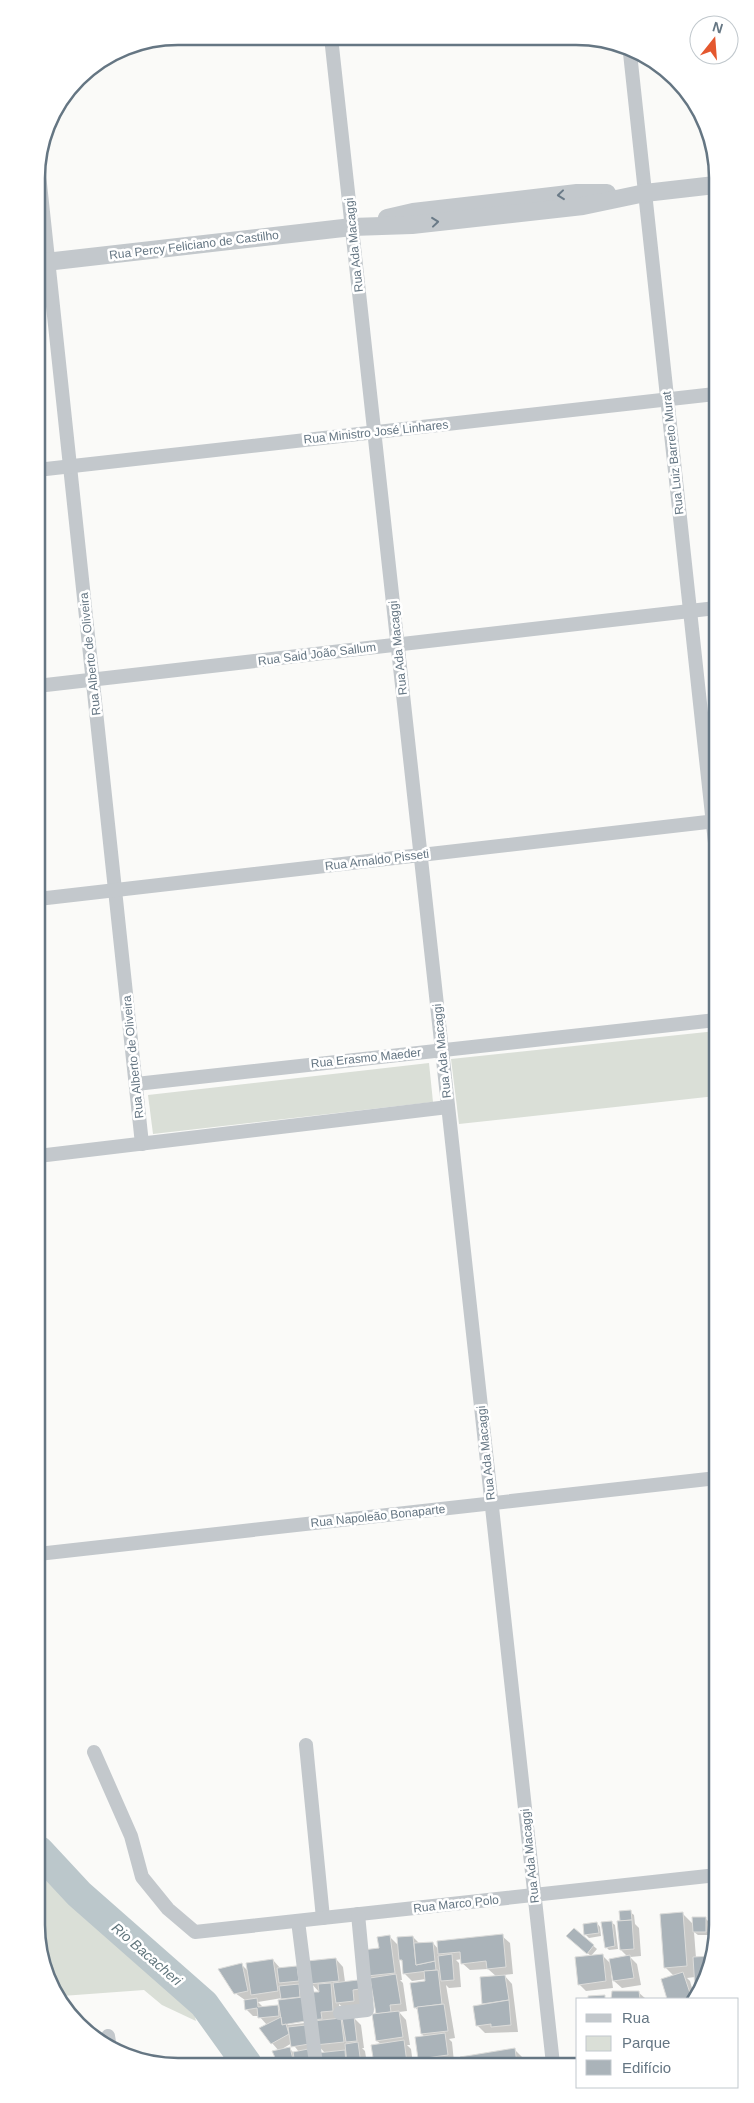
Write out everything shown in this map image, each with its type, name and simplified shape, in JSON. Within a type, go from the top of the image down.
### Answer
[{"type":"street","name":"Rua Ada Macaggi","points":[[332,45],[552,2058]]},
{"type":"street","name":"Rua Luiz Barreto Murat","points":[[630,57],[709,777]]},
{"type":"street","name":"Rua Percy Feliciano de Castilho","points":[[45,262],[352,227],[413,212],[442,208],[576,193],[645,193],[709,186]]},
{"type":"street","name":"Rua Alberto de Oliveira","points":[[45,284],[70,467],[142,1144]]},
{"type":"street","name":"Rua Ministro José Linhares","points":[[45,469],[709,395]]},
{"type":"street","name":"Rua Said João Sallum","points":[[45,685],[709,609]]},
{"type":"street","name":"Rua Arnaldo Pisseti","points":[[45,898],[709,822]]},
{"type":"street","name":"Rua Erasmo Maeder","points":[[136,1084],[709,1021]]},
{"type":"street","points":[[45,1155],[448,1107]]},
{"type":"street","name":"Rua Napoleão Bonaparte","points":[[45,1553],[709,1479]]},
{"type":"street","points":[[306,1745],[323,1918]]},
{"type":"street","name":"Rua Marco Polo","points":[[94,1752],[131,1836],[142,1877],[168,1909],[195,1932],[709,1876]]},
{"type":"street","points":[[340,2013],[367,2010],[358,1914]]},
{"type":"street","points":[[298,1921],[315,2058]]},
{"type":"green space","points":[[709,1032],[709,1097],[459,1124],[451,1059]]},
{"type":"green space","points":[[429,1063],[433,1102],[153,1134],[148,1095]]},
{"type":"green space","points":[[45,1860],[63,1888],[190,1998],[196,2021],[162,2005],[144,1990],[65,1996],[52,1968],[46,1943]]},
{"type":"building","points":[[631,1910],[632,1920],[620,1921],[619,1911]]},
{"type":"building","points":[[683,1912],[687,1966],[664,1968],[660,1914]]},
{"type":"building","points":[[692,1917],[706,1917],[706,1932],[693,1932]]},
{"type":"building","points":[[632,1920],[634,1949],[620,1950],[617,1921]]},
{"type":"building","points":[[612,1921],[615,1946],[605,1948],[601,1922]]},
{"type":"building","points":[[597,1922],[599,1933],[584,1935],[583,1924]]},
{"type":"building","points":[[574,1928],[594,1945],[587,1954],[566,1936]]},
{"type":"building","points":[[503,1934],[506,1967],[487,1969],[486,1961],[461,1964],[460,1952],[438,1954],[437,1941]]},
{"type":"building","points":[[390,1935],[395,1973],[367,1976],[363,1950],[379,1948],[377,1937]]},
{"type":"building","points":[[413,1936],[416,1965],[435,1961],[436,1970],[403,1974],[402,1960],[399,1960],[397,1937]]},
{"type":"building","points":[[433,1942],[435,1961],[416,1965],[414,1943]]},
{"type":"building","points":[[452,1954],[454,1980],[441,1981],[438,1956]]},
{"type":"building","points":[[603,1954],[606,1981],[578,1985],[575,1957]]},
{"type":"building","points":[[630,1955],[634,1978],[613,1981],[609,1959]]},
{"type":"building","points":[[705,1956],[695,1985],[693,1957]]},
{"type":"building","points":[[336,1958],[339,1981],[309,1984],[307,1961]]},
{"type":"building","points":[[273,1959],[278,1991],[251,1995],[246,1963]]},
{"type":"building","points":[[242,1963],[248,1991],[234,1994],[218,1969]]},
{"type":"building","points":[[297,1966],[299,1981],[279,1983],[277,1968]]},
{"type":"building","points":[[438,1970],[442,2004],[414,2008],[410,1983],[425,1981],[424,1971]]},
{"type":"building","points":[[683,1972],[690,1993],[687,1998],[667,1998],[661,1979]]},
{"type":"building","points":[[396,1974],[401,2004],[390,2005],[391,2012],[376,2014],[370,1978]]},
{"type":"building","points":[[505,1975],[509,2000],[482,2004],[480,1977]]},
{"type":"building","points":[[358,1980],[359,1989],[353,1990],[354,2001],[336,2003],[333,1983]]},
{"type":"building","points":[[331,1983],[333,2011],[321,2012],[322,2019],[311,2020],[309,1992],[319,1992],[318,1984]]},
{"type":"building","points":[[299,1984],[300,1997],[281,1999],[279,1986]]},
{"type":"building","points":[[612,1991],[639,1991],[640,1998],[611,1998]]},
{"type":"building","points":[[605,1995],[605,1998],[588,1998],[588,1996]]},
{"type":"building","points":[[303,1997],[306,2021],[282,2025],[278,2000]]},
{"type":"building","points":[[257,1998],[258,2007],[278,2005],[279,2016],[258,2018],[257,2008],[245,2010],[244,2000]]},
{"type":"building","points":[[509,2000],[511,2025],[491,2027],[491,2024],[476,2026],[473,2006]]},
{"type":"building","points":[[444,2004],[448,2031],[421,2034],[417,2007]]},
{"type":"building","points":[[399,2011],[403,2037],[376,2041],[372,2014]]},
{"type":"building","points":[[354,2016],[357,2041],[346,2042],[342,2018]]},
{"type":"building","points":[[281,2017],[282,2025],[286,2024],[289,2034],[271,2044],[259,2028]]},
{"type":"building","points":[[341,2018],[344,2042],[315,2045],[313,2021]]},
{"type":"building","points":[[306,2025],[309,2044],[291,2047],[288,2027]]},
{"type":"building","points":[[445,2033],[448,2055],[418,2058],[415,2037]]},
{"type":"building","points":[[404,2040],[406,2058],[373,2058],[371,2045]]},
{"type":"building","points":[[358,2042],[360,2058],[346,2058],[345,2044]]},
{"type":"building","points":[[290,2047],[293,2058],[275,2058],[272,2051]]},
{"type":"building","points":[[515,2048],[516,2058],[460,2058]]},
{"type":"building","points":[[308,2049],[309,2058],[294,2058],[293,2052]]},
{"type":"building","points":[[345,2050],[346,2058],[317,2058],[317,2053]]},
{"type":"waterway","name":"Rio Bacacheri","points":[[45,1857],[79,1894],[204,2004],[243,2058]]}]
